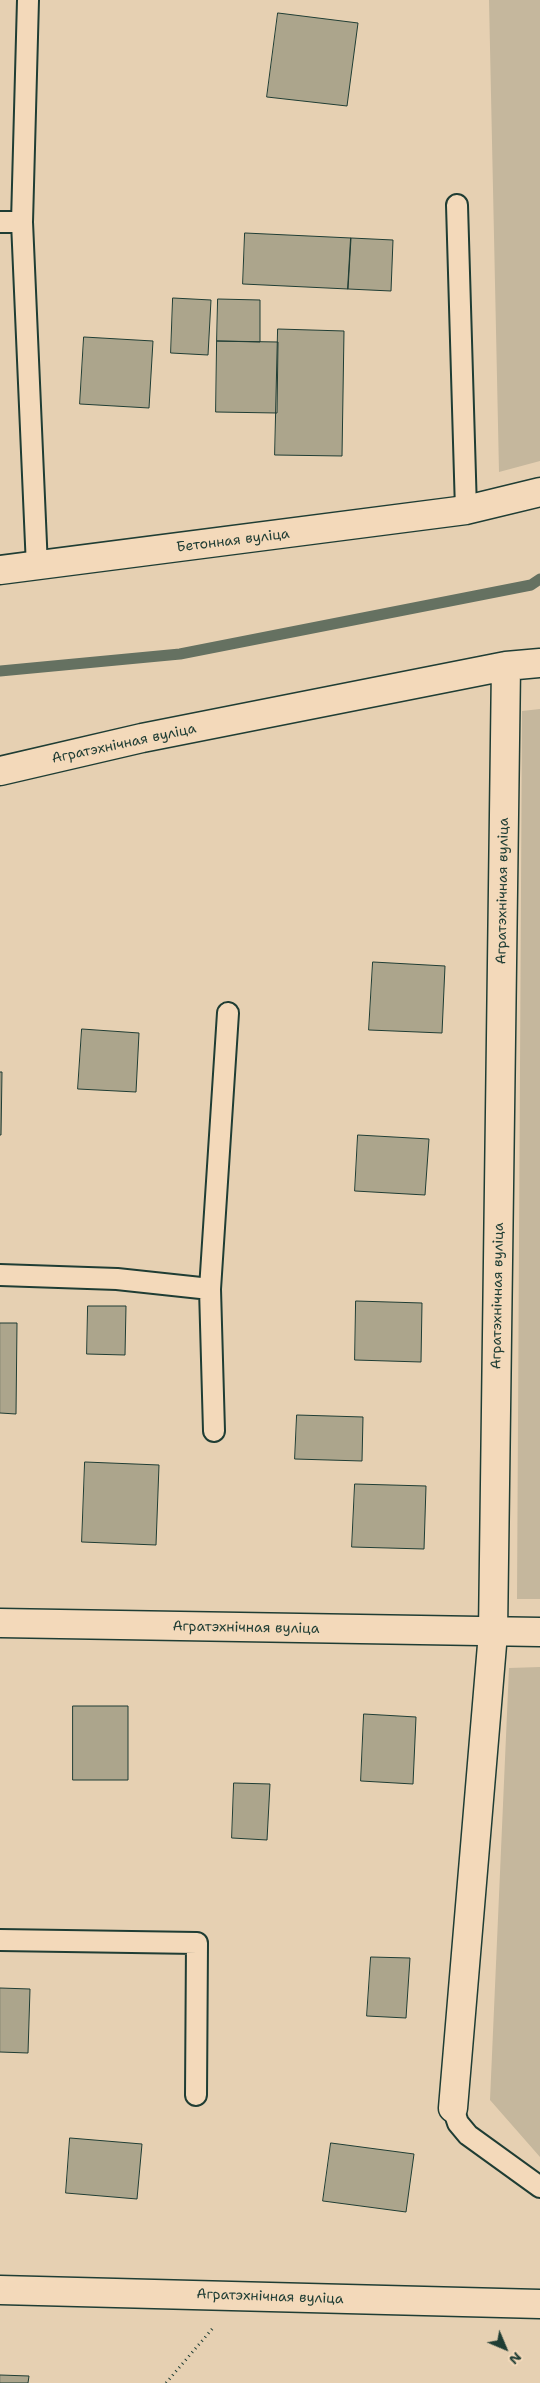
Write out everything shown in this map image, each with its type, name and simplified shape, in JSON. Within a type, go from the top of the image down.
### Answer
[{"type":"street","name":"Бетонная вуліца","points":[[0,570],[466,510],[540,492]]},
{"type":"street","points":[[506,666],[540,663]]},
{"type":"street","name":"Агратэхнічная вуліца","points":[[0,771],[142,738],[506,666],[493,1633],[453,2108]]},
{"type":"street","name":"Агратэхнічная вуліца","points":[[0,1622],[493,1633],[540,1632]]},
{"type":"street","name":"Агратэхнічная вуліца","points":[[0,2290],[540,2304]]},
{"type":"lane","points":[[28,0],[22,222],[37,566]]},
{"type":"lane","points":[[457,205],[466,510]]},
{"type":"lane","points":[[0,222],[22,222]]},
{"type":"lane","points":[[214,1432],[210,1289],[228,1013]]},
{"type":"lane","points":[[0,1275],[117,1279],[210,1289]]},
{"type":"lane","points":[[0,1940],[197,1944],[196,2095]]},
{"type":"lane","points":[[453,2108],[458,2123],[468,2135],[540,2187]]},
{"type":"path","points":[[166,2383],[241,2296]]},
{"type":"shaded area","points":[[489,0],[540,0],[540,461],[499,472]]},
{"type":"shaded area","points":[[540,709],[540,1599],[517,1599],[522,711]]},
{"type":"shaded area","points":[[540,1667],[540,2157],[490,2100],[509,1668]]},
{"type":"building","points":[[278,13],[358,23],[347,106],[267,97]]},
{"type":"building","points":[[245,233],[351,238],[348,289],[243,284]]},
{"type":"building","points":[[351,238],[393,240],[391,291],[348,289]]},
{"type":"building","points":[[173,298],[211,300],[208,355],[171,353]]},
{"type":"building","points":[[218,299],[260,300],[260,342],[217,341]]},
{"type":"building","points":[[278,329],[344,331],[342,456],[275,455]]},
{"type":"building","points":[[84,337],[153,341],[149,408],[80,404]]},
{"type":"building","points":[[217,341],[278,342],[277,413],[216,412]]},
{"type":"building","points":[[373,962],[445,966],[442,1033],[369,1030]]},
{"type":"building","points":[[82,1029],[139,1033],[136,1092],[78,1089]]},
{"type":"building","points":[[0,1072],[2,1072],[1,1135],[0,1135]]},
{"type":"building","points":[[358,1135],[429,1139],[425,1195],[355,1191]]},
{"type":"building","points":[[356,1301],[422,1303],[421,1362],[355,1360]]},
{"type":"building","points":[[88,1306],[126,1306],[125,1355],[87,1354]]},
{"type":"building","points":[[0,1323],[17,1323],[16,1414],[0,1413]]},
{"type":"building","points":[[297,1415],[363,1417],[362,1461],[295,1459]]},
{"type":"building","points":[[85,1462],[159,1465],[156,1545],[82,1542]]},
{"type":"building","points":[[355,1484],[426,1486],[424,1549],[352,1547]]},
{"type":"building","points":[[73,1706],[128,1706],[128,1780],[73,1780]]},
{"type":"building","points":[[364,1714],[416,1717],[413,1784],[361,1781]]},
{"type":"building","points":[[234,1783],[270,1784],[267,1840],[232,1838]]},
{"type":"building","points":[[371,1957],[410,1958],[406,2018],[367,2016]]},
{"type":"building","points":[[0,1988],[30,1989],[28,2053],[0,2052]]},
{"type":"building","points":[[70,2138],[142,2144],[137,2199],[66,2193]]},
{"type":"building","points":[[331,2143],[414,2154],[406,2212],[323,2201]]},
{"type":"building","points":[[0,2375],[29,2376],[28,2383],[0,2383]]},
{"type":"waterway","points":[[0,671],[180,654],[531,585],[540,579]]}]
